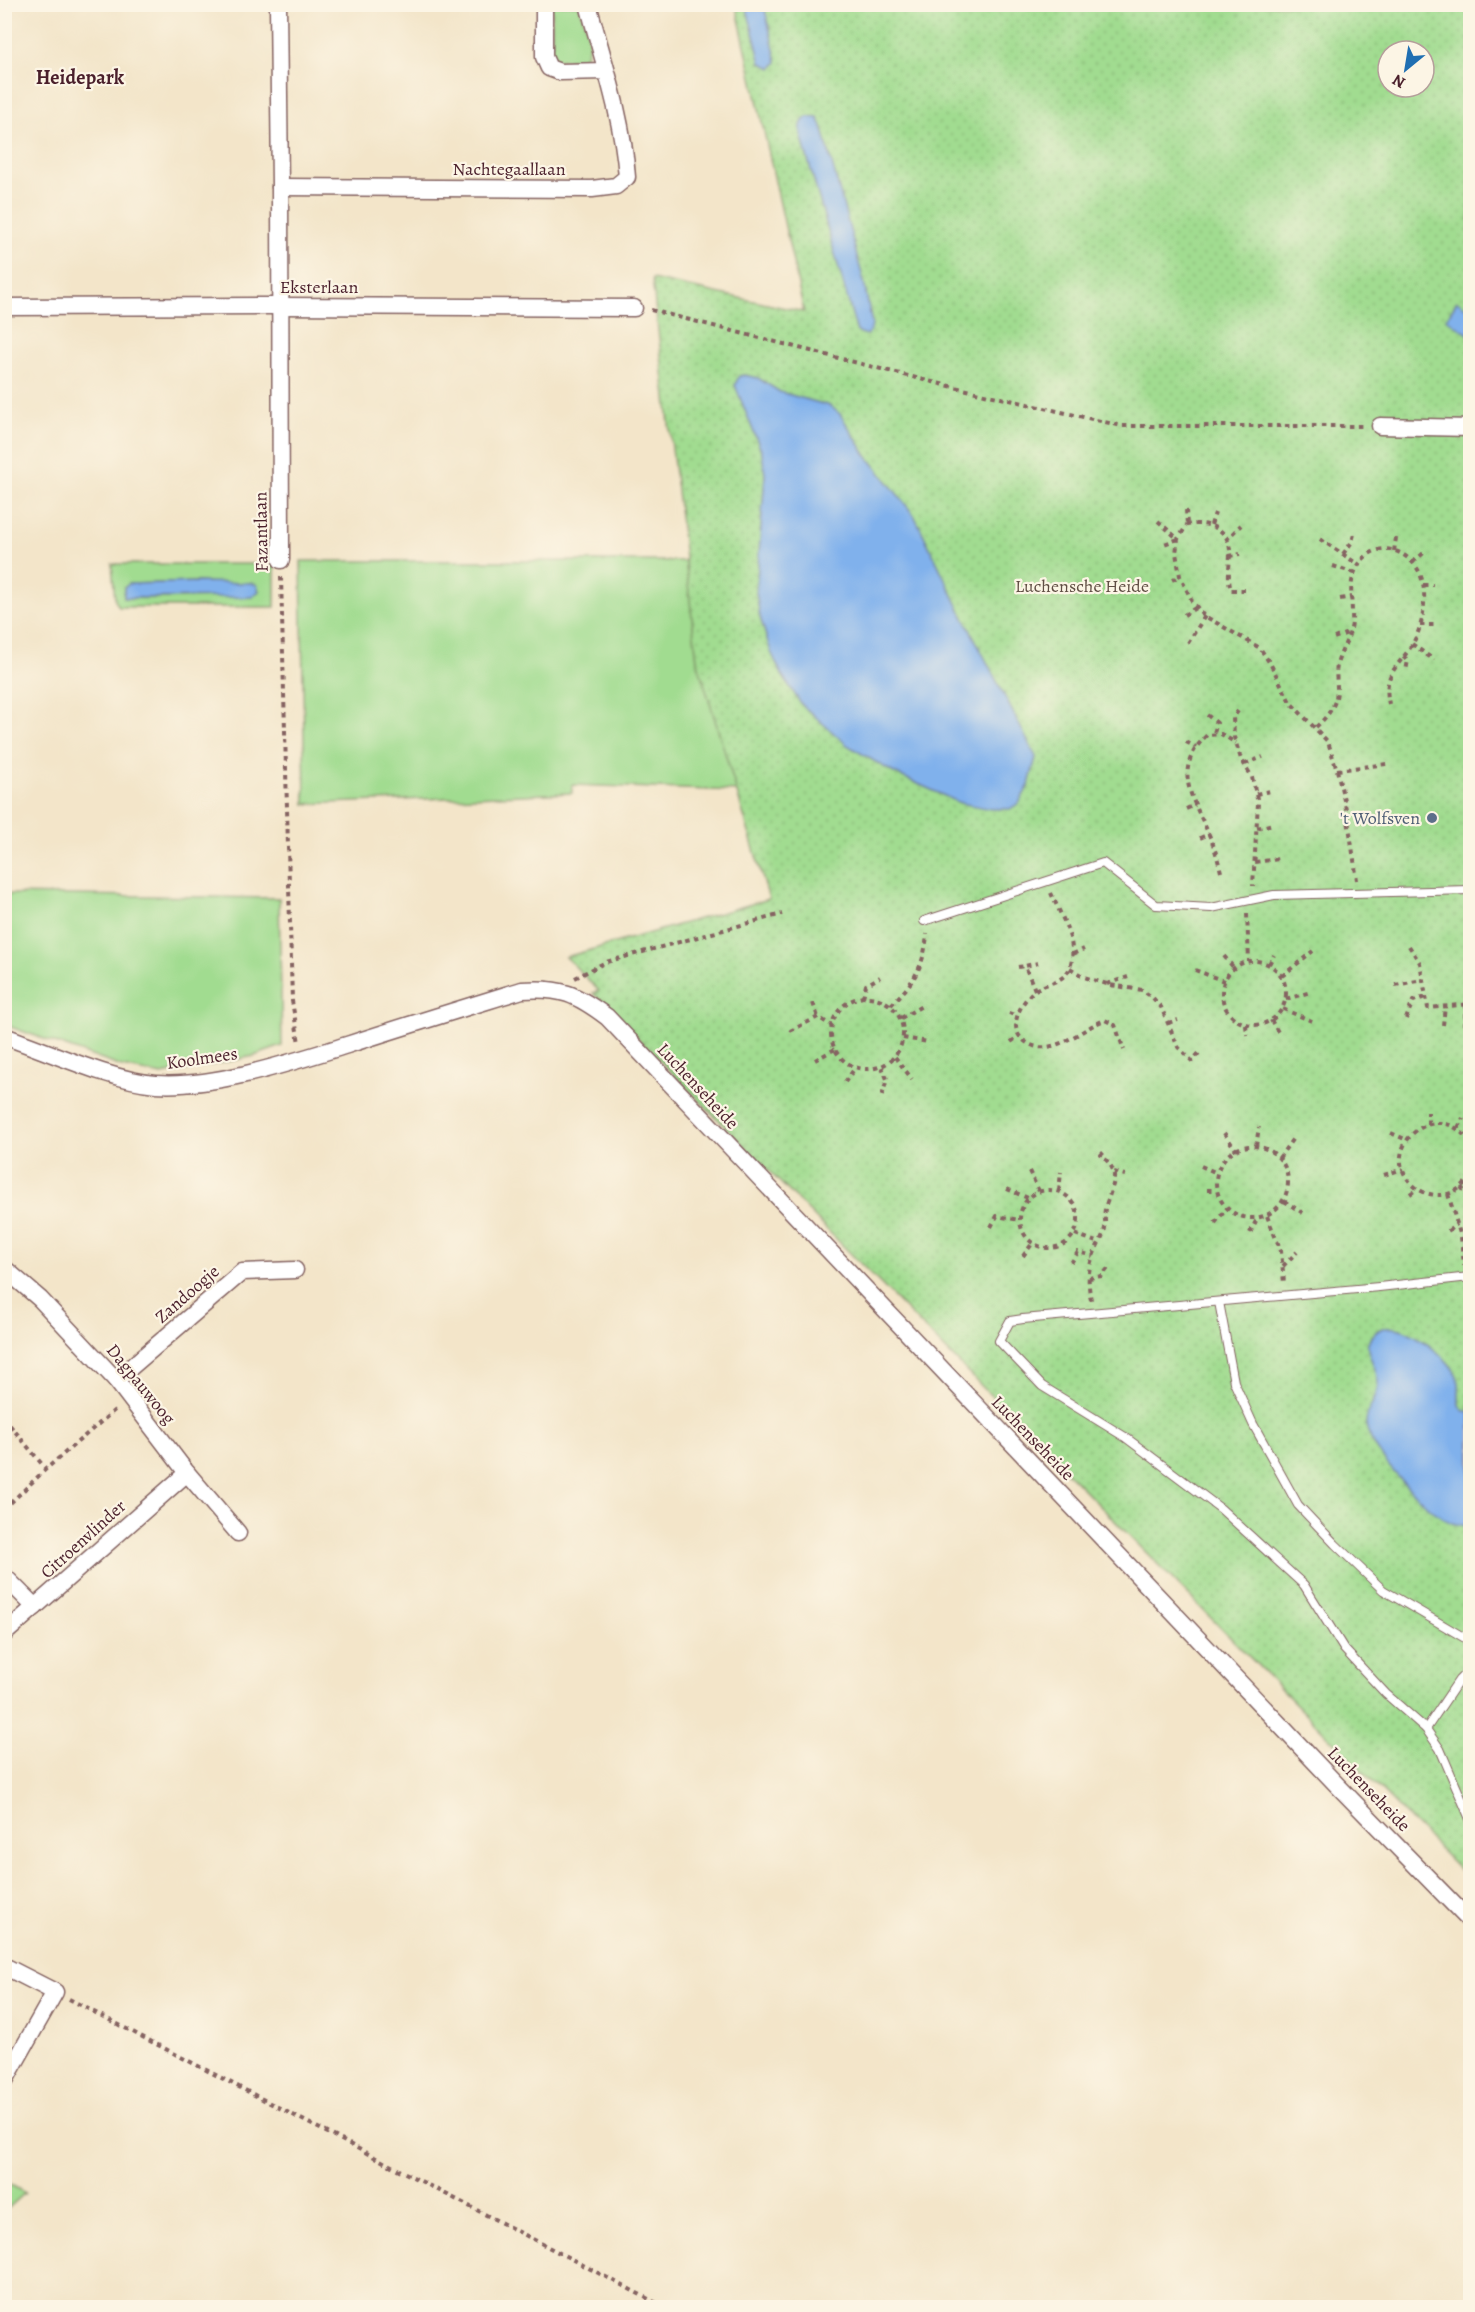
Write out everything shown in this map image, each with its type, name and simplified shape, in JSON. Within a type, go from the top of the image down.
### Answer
[{"type":"street","name":"Fazantlaan","points":[[278,4],[281,560]]},
{"type":"street","points":[[544,4],[544,57],[549,68],[560,72],[606,71]]},
{"type":"street","name":"Nachtegaallaan","points":[[280,187],[592,189],[616,186],[627,177],[625,159],[606,71],[588,4]]},
{"type":"street","name":"Eksterlaan","points":[[4,307],[634,308]]},
{"type":"street","points":[[1380,426],[1470,428]]},
{"type":"street","name":"Luchenseheide","points":[[302,1059],[522,990],[561,991],[588,1004],[607,1017],[1330,1778],[1470,1922]]},
{"type":"street","name":"Koolmees","points":[[4,1036],[130,1080],[158,1084],[213,1080],[302,1059]]},
{"type":"street","name":"Dagpauwoog","points":[[4,1268],[40,1299],[116,1380],[186,1473],[238,1533]]},
{"type":"street","name":"Zandoogje","points":[[116,1380],[242,1272],[295,1270]]},
{"type":"street","name":"Citroenvlinder","points":[[4,1634],[186,1473]]},
{"type":"street","points":[[4,1576],[35,1608]]},
{"type":"street","points":[[4,1966],[55,1992],[4,2082]]},
{"type":"lane","points":[[924,921],[1103,863],[1156,905],[1211,908],[1274,895],[1470,890]]},
{"type":"lane","points":[[1468,1277],[1011,1321],[999,1341],[1042,1386],[1125,1437],[1221,1509],[1304,1585],[1344,1649],[1386,1694],[1426,1729],[1440,1749],[1470,1819]]},
{"type":"lane","points":[[1219,1302],[1234,1382],[1253,1424],[1298,1505],[1335,1545],[1383,1590],[1470,1641]]},
{"type":"lane","points":[[1426,1729],[1459,1680],[1470,1669]]},
{"type":"path","points":[[634,308],[1122,426],[1380,426]]},
{"type":"path","points":[[1186,510],[1187,525],[1179,538],[1176,553],[1180,576],[1197,607],[1205,616],[1260,648],[1290,702],[1328,742],[1347,813],[1359,893]]},
{"type":"path","points":[[1211,525],[1215,513]]},
{"type":"path","points":[[1158,521],[1179,538]]},
{"type":"path","points":[[1187,525],[1200,522],[1215,526],[1230,549],[1229,584],[1231,590],[1245,590]]},
{"type":"path","points":[[1226,540],[1241,525]]},
{"type":"path","points":[[1343,554],[1352,542],[1354,534]]},
{"type":"path","points":[[1161,545],[1179,538]]},
{"type":"path","points":[[1394,550],[1396,538]]},
{"type":"path","points":[[1320,539],[1359,565]]},
{"type":"path","points":[[1316,727],[1332,709],[1337,693],[1338,661],[1350,632],[1353,578],[1365,556],[1374,550],[1394,550],[1413,562],[1424,585],[1420,625],[1412,644],[1393,667],[1387,684],[1389,704]]},
{"type":"path","points":[[1413,562],[1426,551]]},
{"type":"path","points":[[1229,556],[1240,554]]},
{"type":"path","name":"Fazantlaan","points":[[281,560],[292,1001],[302,1059]]},
{"type":"path","points":[[1333,566],[1355,573]]},
{"type":"path","points":[[1172,580],[1180,576]]},
{"type":"path","points":[[1424,585],[1432,585]]},
{"type":"path","points":[[1340,598],[1352,597]]},
{"type":"path","points":[[1184,615],[1197,607]]},
{"type":"path","points":[[1188,643],[1205,616]]},
{"type":"path","points":[[1420,625],[1437,625]]},
{"type":"path","points":[[1334,638],[1350,632]]},
{"type":"path","points":[[1412,644],[1434,660]]},
{"type":"path","points":[[1403,657],[1408,660],[1406,671]]},
{"type":"path","points":[[1238,711],[1233,718],[1236,744],[1252,777],[1258,803],[1255,862],[1250,900],[1249,961]]},
{"type":"path","points":[[1207,715],[1217,723],[1215,733]]},
{"type":"path","points":[[1215,872],[1221,870],[1209,834],[1194,805],[1186,781],[1196,747],[1207,735],[1221,734],[1236,744]]},
{"type":"path","points":[[1186,742],[1196,747]]},
{"type":"path","points":[[1244,764],[1263,757]]},
{"type":"path","points":[[1337,770],[1387,764]]},
{"type":"path","points":[[1180,775],[1187,776]]},
{"type":"path","points":[[1256,794],[1270,791]]},
{"type":"path","points":[[1186,809],[1194,805]]},
{"type":"path","points":[[1257,828],[1273,824]]},
{"type":"path","points":[[1200,838],[1209,834]]},
{"type":"path","points":[[1255,862],[1279,859]]},
{"type":"path","points":[[1046,881],[1070,939],[1073,954],[1070,968],[1063,978],[1030,994],[1017,1016],[1015,1026],[1019,1036],[1028,1044],[1046,1048],[1078,1036],[1095,1023],[1105,1020],[1115,1025],[1124,1050]]},
{"type":"path","points":[[561,991],[576,977],[606,962],[782,914]]},
{"type":"path","points":[[891,1005],[906,990],[918,972],[926,953],[928,928],[924,921]]},
{"type":"path","points":[[1409,946],[1420,963],[1428,1008],[1470,1004]]},
{"type":"path","points":[[1073,954],[1084,949]]},
{"type":"path","points":[[1282,976],[1313,951]]},
{"type":"path","points":[[1269,964],[1274,955]]},
{"type":"path","points":[[1224,956],[1234,968]]},
{"type":"path","points":[[1249,961],[1269,964],[1282,976],[1287,989],[1283,1009],[1271,1020],[1257,1026],[1246,1025],[1228,1013],[1223,1003],[1221,992],[1224,981],[1234,968],[1249,961]]},
{"type":"path","points":[[1018,967],[1038,963]]},
{"type":"path","points":[[1025,966],[1035,990]]},
{"type":"path","points":[[1070,968],[1084,977],[1107,984],[1142,990],[1161,1007],[1171,1035],[1184,1054],[1192,1061],[1199,1053]]},
{"type":"path","points":[[1195,970],[1224,981]]},
{"type":"path","points":[[863,997],[866,985],[880,977]]},
{"type":"path","points":[[1107,984],[1128,977]]},
{"type":"path","points":[[1395,985],[1423,980]]},
{"type":"path","points":[[1286,999],[1311,992]]},
{"type":"path","points":[[851,993],[854,1000]]},
{"type":"path","points":[[863,997],[875,997],[891,1005],[901,1018],[903,1038],[899,1052],[882,1067],[871,1070],[847,1064],[832,1043],[834,1018],[841,1008],[863,997]]},
{"type":"path","points":[[1406,1019],[1413,1001],[1426,997]]},
{"type":"path","points":[[1149,1006],[1154,1000]]},
{"type":"path","points":[[813,1003],[818,1017],[832,1026]]},
{"type":"path","points":[[1465,1004],[1465,1029],[1470,1031]]},
{"type":"path","points":[[901,1018],[922,1006]]},
{"type":"path","points":[[1443,1025],[1445,1006]]},
{"type":"path","points":[[1283,1009],[1314,1022]]},
{"type":"path","points":[[1009,1013],[1017,1016]]},
{"type":"path","points":[[790,1031],[818,1017]]},
{"type":"path","points":[[1168,1023],[1178,1020]]},
{"type":"path","points":[[1271,1020],[1278,1032]]},
{"type":"path","points":[[1246,1025],[1247,1035]]},
{"type":"path","points":[[1011,1042],[1019,1036]]},
{"type":"path","points":[[1078,1036],[1081,1044]]},
{"type":"path","points":[[903,1038],[928,1042]]},
{"type":"path","points":[[815,1060],[835,1049]]},
{"type":"path","points":[[895,1057],[912,1079]]},
{"type":"path","points":[[845,1082],[855,1067]]},
{"type":"path","points":[[882,1067],[887,1079],[882,1096]]},
{"type":"path","points":[[1428,1112],[1428,1124]]},
{"type":"path","points":[[1458,1128],[1463,1118]]},
{"type":"path","points":[[1470,1143],[1458,1128],[1445,1123],[1428,1124],[1412,1134],[1401,1156],[1408,1180],[1417,1189],[1429,1194],[1448,1194],[1461,1187],[1470,1176]]},
{"type":"path","points":[[1256,1146],[1259,1127]]},
{"type":"path","points":[[1224,1132],[1236,1150]]},
{"type":"path","points":[[1391,1133],[1407,1140]]},
{"type":"path","points":[[1279,1158],[1294,1137]]},
{"type":"path","points":[[1256,1146],[1270,1151],[1288,1167],[1288,1190],[1284,1201],[1276,1210],[1257,1219],[1243,1218],[1222,1204],[1216,1190],[1217,1173],[1226,1157],[1236,1150],[1256,1146]]},
{"type":"path","points":[[1093,1313],[1088,1286],[1089,1278],[1093,1256],[1106,1227],[1105,1207],[1113,1185],[1113,1167],[1101,1155],[1106,1150]]},
{"type":"path","points":[[1201,1166],[1217,1173]]},
{"type":"path","points":[[1384,1175],[1403,1169]]},
{"type":"path","points":[[1029,1171],[1039,1191]]},
{"type":"path","points":[[1059,1191],[1061,1172]]},
{"type":"path","points":[[1114,1172],[1125,1175]]},
{"type":"path","points":[[1461,1187],[1470,1198]]},
{"type":"path","points":[[1410,1194],[1417,1189]]},
{"type":"path","points":[[1007,1190],[1028,1198]]},
{"type":"path","points":[[1207,1190],[1216,1190]]},
{"type":"path","points":[[1039,1191],[1059,1191],[1075,1204],[1078,1224],[1075,1234],[1060,1247],[1049,1249],[1032,1244],[1021,1229],[1020,1210],[1028,1198],[1039,1191]]},
{"type":"path","points":[[1448,1194],[1461,1237],[1468,1277]]},
{"type":"path","points":[[1284,1201],[1303,1213]]},
{"type":"path","points":[[1107,1202],[1115,1204]]},
{"type":"path","points":[[1215,1223],[1227,1208]]},
{"type":"path","points":[[991,1227],[997,1216],[1019,1220]]},
{"type":"path","points":[[1266,1216],[1281,1251],[1285,1296]]},
{"type":"path","points":[[1250,1233],[1257,1219]]},
{"type":"path","points":[[1448,1231],[1457,1224]]},
{"type":"path","points":[[1075,1234],[1100,1243]]},
{"type":"path","points":[[1023,1256],[1032,1244]]},
{"type":"path","points":[[1071,1263],[1078,1252],[1093,1256]]},
{"type":"path","points":[[1282,1267],[1297,1252]]},
{"type":"path","points":[[1089,1278],[1102,1276],[1109,1267]]},
{"type":"path","points":[[4,1509],[102,1419],[131,1398]]},
{"type":"path","points":[[4,1419],[46,1468]]},
{"type":"path","points":[[55,1992],[666,2307]]},
{"type":"green space","points":[[552,5],[579,5],[589,40],[587,54],[583,59],[557,60],[552,55]]},
{"type":"green space","name":"Luchensche Heide","points":[[736,5],[1470,5],[1470,1880],[593,993],[599,991],[566,957],[769,899],[697,660],[652,279],[804,312]]},
{"type":"green space","points":[[301,561],[696,561],[738,791],[572,785],[572,793],[305,804]]},
{"type":"green space","points":[[112,564],[275,564],[275,607],[119,607],[115,600]],"holes":[[[199,582],[252,597],[124,598],[124,588],[129,584]]]},
{"type":"green space","points":[[5,894],[279,898],[282,1046],[254,1056],[162,1075],[122,1067],[5,1025]]},
{"type":"green space","points":[[4,2181],[25,2193],[5,2211],[4,2211]]},
{"type":"water","points":[[746,5],[764,5],[777,62],[772,68],[761,63]]},
{"type":"water","points":[[807,117],[818,118],[822,126],[864,282],[872,324],[867,335],[857,332],[801,135],[801,125]]},
{"type":"water","points":[[1457,301],[1470,310],[1470,335],[1446,319]]},
{"type":"water","points":[[739,376],[758,378],[780,392],[830,406],[840,414],[867,456],[914,515],[1036,757],[1029,785],[1019,803],[1010,809],[991,809],[960,803],[894,773],[847,745],[801,704],[782,675],[771,652],[760,617],[756,592],[765,475],[762,453],[735,385]]},
{"type":"water","points":[[252,583],[257,585],[259,591],[252,597],[124,598],[124,588],[129,584]]},
{"type":"water","points":[[1382,1328],[1394,1328],[1414,1335],[1443,1357],[1456,1375],[1459,1383],[1460,1403],[1463,1410],[1470,1412],[1470,1527],[1452,1523],[1429,1507],[1387,1464],[1369,1435],[1366,1423],[1378,1384],[1368,1347],[1373,1334]]},
{"type":"place","name":"'t Wolfsven","points":[[1432,818]]},
{"type":"district","name":"Heidepark","points":[[80,77]]}]
